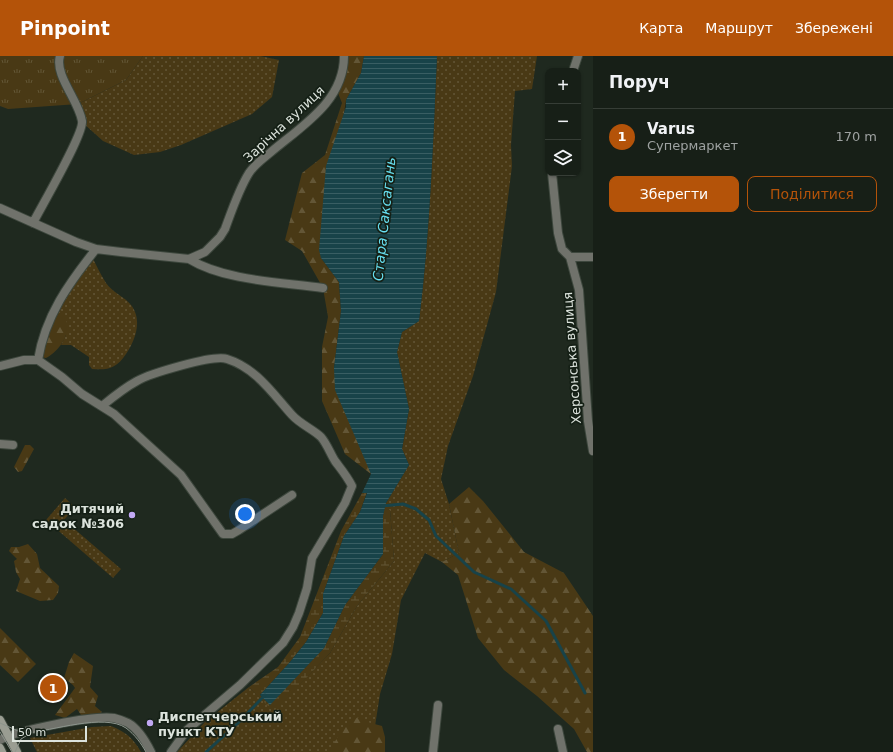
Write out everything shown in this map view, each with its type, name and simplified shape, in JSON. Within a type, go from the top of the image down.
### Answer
[{"type":"main road","points":[[0,720],[17,752]]},
{"type":"main road","points":[[0,748],[2,752]]},
{"type":"street","name":"Зарічна вулиця","points":[[0,208],[96,249],[189,258],[206,252],[220,237],[250,173],[258,163],[302,126],[332,97],[338,88],[343,74],[344,56]]},
{"type":"street","points":[[574,68],[578,56]]},
{"type":"street","points":[[33,223],[77,139],[83,123],[78,104],[68,88],[59,59]]},
{"type":"street","name":"Херсонська вулиця","points":[[552,176],[558,233],[562,249],[570,257],[577,280],[582,305],[588,421],[593,451]]},
{"type":"street","points":[[38,360],[44,334],[56,304],[66,288],[96,249]]},
{"type":"street","points":[[570,257],[593,257]]},
{"type":"street","name":"Зарічна вулиця","points":[[189,258],[201,266],[234,276],[323,288]]},
{"type":"street","points":[[102,406],[138,381],[162,371],[210,359],[226,358],[243,366],[269,387],[293,416],[306,428],[320,436],[344,471],[352,486],[345,503],[312,558],[307,588],[294,627],[283,643],[240,685],[187,730],[171,752]]},
{"type":"street","points":[[0,366],[24,360],[38,360],[62,377],[82,394],[114,414],[181,475],[223,534],[232,534],[240,530],[292,495]]},
{"type":"street","points":[[0,444],[13,444]]},
{"type":"street","points":[[433,752],[438,705]]},
{"type":"street","points":[[0,740],[8,736],[92,719],[114,718],[130,724],[142,736],[151,752]]},
{"type":"street","points":[[558,729],[564,752]]},
{"type":"green space","points":[[0,56],[143,56],[126,80],[78,104],[8,109],[0,106]]},
{"type":"green space","points":[[143,56],[260,56],[279,60],[272,97],[252,114],[181,145],[160,152],[134,155],[103,141],[83,123],[78,104],[126,80]]},
{"type":"green space","points":[[349,56],[364,56],[361,73],[346,100],[321,258],[339,282],[341,311],[334,368],[371,474],[345,454],[322,401],[322,347],[328,317],[323,288],[302,251],[285,240],[302,173],[325,155],[342,103],[336,88]]},
{"type":"green space","points":[[437,56],[537,56],[532,89],[515,91],[511,145],[512,166],[496,292],[473,376],[448,446],[441,479],[449,504],[459,553],[442,562],[425,553],[401,600],[392,654],[380,694],[371,752],[177,752],[205,722],[249,687],[274,711],[330,653],[357,606],[394,561],[390,510],[384,510],[386,503],[409,465],[402,449],[409,409],[397,352],[402,332],[419,321],[428,222]]},
{"type":"green space","points":[[91,255],[106,283],[112,290],[131,305],[137,317],[135,337],[129,349],[119,363],[107,369],[92,369],[89,365],[89,357],[71,345],[61,345],[66,335],[52,314]]},
{"type":"green space","points":[[59,312],[65,317],[67,323],[65,337],[62,344],[52,355],[46,358],[41,357],[52,314]]},
{"type":"green space","points":[[25,445],[30,445],[34,449],[22,471],[18,472],[14,467]]},
{"type":"green space","points":[[469,487],[483,501],[524,552],[564,573],[593,616],[593,752],[587,752],[574,729],[537,696],[504,670],[478,638],[458,575],[442,562],[459,553],[449,504]]},
{"type":"green space","points":[[367,492],[360,512],[344,536],[323,594],[323,613],[306,642],[260,695],[270,704],[324,648],[345,605],[383,554],[384,510],[390,510],[394,561],[357,606],[330,653],[274,712],[249,687],[278,667],[300,637],[341,531],[362,493]]},
{"type":"green space","points":[[65,498],[75,507],[64,520],[121,569],[113,578],[46,520]]},
{"type":"green space","points":[[28,544],[37,554],[40,568],[59,586],[58,593],[53,600],[40,601],[16,591],[20,579],[16,572],[14,561],[17,559],[9,551],[11,547],[19,547]]},
{"type":"green space","points":[[0,628],[36,664],[18,682],[0,665]]},
{"type":"green space","points":[[74,653],[93,666],[90,687],[98,696],[95,706],[102,712],[96,716],[83,718],[77,709],[65,718],[55,715],[75,688],[64,678],[69,662]]},
{"type":"green space","points":[[358,717],[367,722],[382,726],[385,737],[385,752],[331,752],[331,749],[343,727]]},
{"type":"green space","points":[[111,726],[129,736],[141,752],[37,752],[30,738],[92,727]]},
{"type":"water","points":[[364,56],[437,56],[428,222],[419,321],[402,332],[397,352],[409,409],[402,449],[409,465],[386,503],[383,516],[383,554],[345,605],[324,648],[270,705],[260,695],[306,642],[323,613],[323,594],[344,536],[360,512],[367,493],[362,493],[371,474],[335,390],[334,368],[341,311],[339,282],[321,258],[319,250],[326,166],[346,107],[346,100],[361,73]]},
{"type":"waterway","points":[[382,506],[403,504],[416,509],[429,520],[436,536],[474,572],[511,589],[546,621],[585,693]]},
{"type":"waterway","name":"Стара Саксагань","points":[[206,752],[238,723],[265,695]]},
{"type":"tram line","points":[[0,723],[26,733],[92,722],[116,724],[126,728],[132,733],[146,752]]},
{"type":"tram line","points":[[0,732],[12,752]]},
{"type":"tram line","points":[[15,752],[21,739],[31,733]]},
{"type":"place","name":"Дитячий садок №306","points":[[132,515]]},
{"type":"place","name":"Varus","points":[[53,688]]},
{"type":"place","name":"Диспетчерський пункт КТУ","points":[[150,723]]}]
